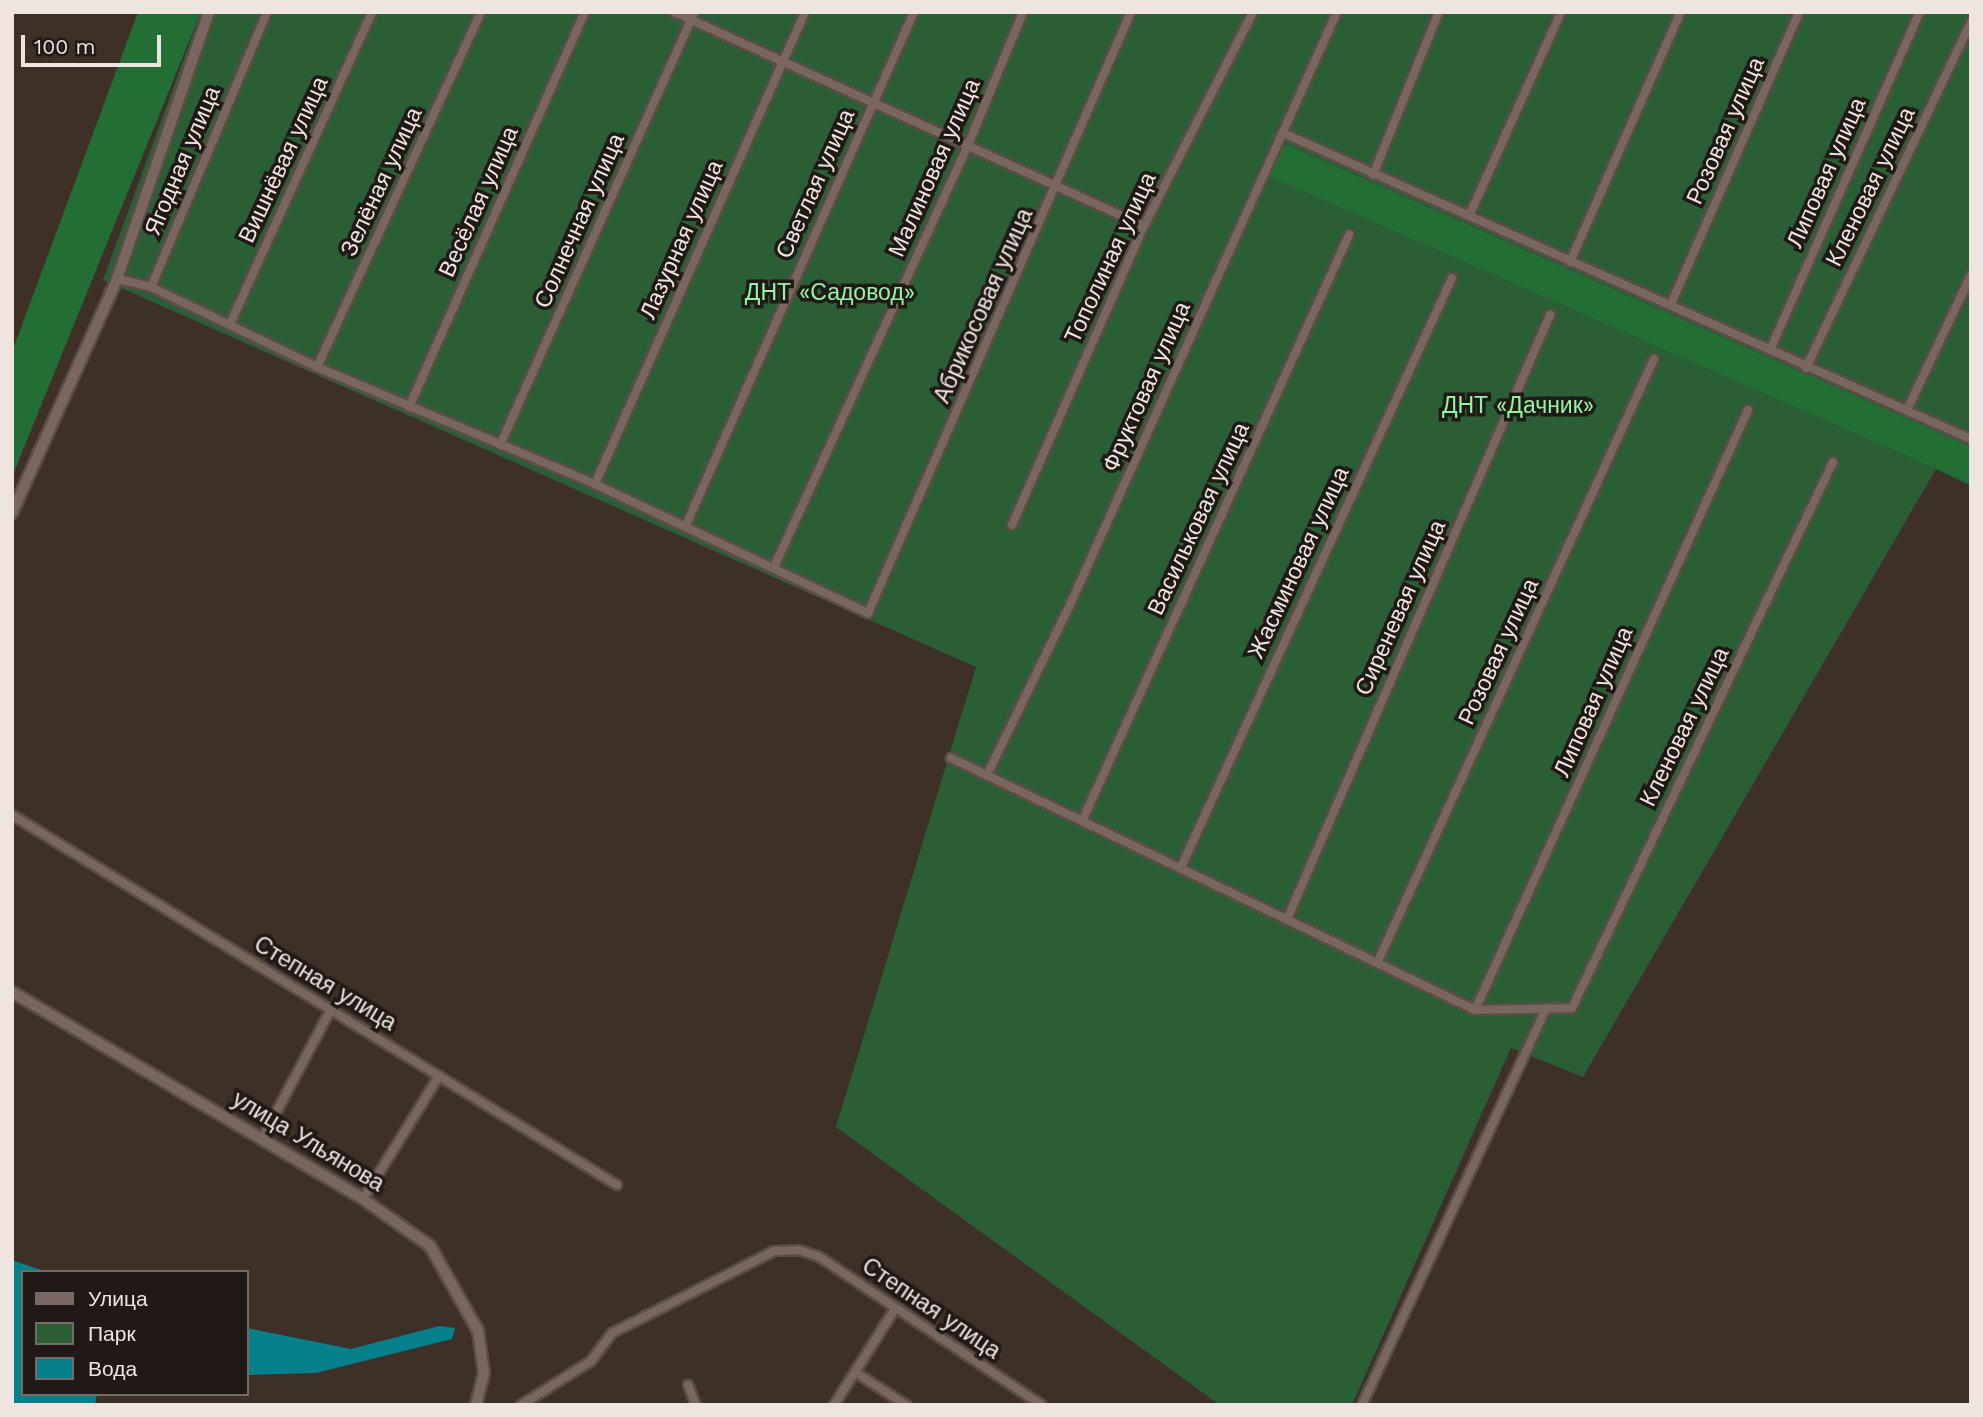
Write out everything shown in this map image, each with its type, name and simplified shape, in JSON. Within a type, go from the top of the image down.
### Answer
[{"type":"street","points":[[12,513],[117,279],[209,12]]},
{"type":"street","name":"Ягодная улица","points":[[151,287],[267,12]]},
{"type":"street","name":"Вишнёвая улица","points":[[230,324],[372,12]]},
{"type":"street","name":"Зелёная улица","points":[[317,367],[481,12]]},
{"type":"street","name":"Весёлая улица","points":[[409,407],[586,12]]},
{"type":"street","points":[[674,12],[693,16],[782,62],[1059,185],[1144,226]]},
{"type":"street","name":"Лазурная улица","points":[[595,484],[805,12]]},
{"type":"street","name":"Светлая улица","points":[[686,525],[914,12]]},
{"type":"street","name":"Малиновая улица","points":[[774,567],[968,145],[1023,12]]},
{"type":"street","name":"Абрикосовая улица","points":[[774,567],[867,613],[1059,185],[1131,12]]},
{"type":"street","name":"Тополиная улица","points":[[1012,525],[1144,226],[1254,12]]},
{"type":"street","name":"Фруктовая улица","points":[[987,775],[1069,607],[1337,12]]},
{"type":"street","points":[[1373,175],[1439,12]]},
{"type":"street","points":[[1469,216],[1561,12]]},
{"type":"street","points":[[1570,262],[1681,12]]},
{"type":"street","name":"Розовая улица","points":[[1671,304],[1799,12]]},
{"type":"street","name":"Липовая улица","points":[[1770,350],[1920,12]]},
{"type":"street","name":"Солнечная улица","points":[[499,445],[693,16]]},
{"type":"street","name":"Кленовая улица","points":[[1806,368],[1971,22]]},
{"type":"street","points":[[1283,134],[1971,439]]},
{"type":"street","name":"Васильковая улица","points":[[1083,819],[1349,235]]},
{"type":"street","points":[[1907,410],[1971,275]]},
{"type":"street","name":"Жасминовая улица","points":[[1182,865],[1452,278]]},
{"type":"street","points":[[117,279],[151,287],[317,367],[595,484],[774,567]]},
{"type":"street","name":"Сиреневая улица","points":[[1288,917],[1550,315]]},
{"type":"street","name":"Розовая улица","points":[[1378,961],[1654,359]]},
{"type":"street","name":"Липовая улица","points":[[1475,1010],[1748,410]]},
{"type":"street","name":"Кленовая улица","points":[[1546,1009],[1572,1008],[1833,462]]},
{"type":"street","points":[[951,758],[1182,865],[1475,1010],[1546,1009],[1362,1405]]},
{"type":"street","name":"Степная улица","points":[[12,815],[617,1185]]},
{"type":"street","name":"улица Ульянова","points":[[12,992],[363,1199],[430,1246],[478,1331],[484,1373],[476,1405]]},
{"type":"street","points":[[262,1139],[330,1011]]},
{"type":"street","points":[[363,1199],[439,1076]]},
{"type":"street","name":"Степная улица","points":[[521,1405],[591,1362],[612,1333],[774,1251],[799,1250],[818,1256],[1041,1405]]},
{"type":"street","points":[[834,1405],[895,1309]]},
{"type":"street","points":[[855,1372],[905,1405]]},
{"type":"street","points":[[688,1385],[696,1405]]},
{"type":"green space","points":[[138,12],[201,12],[12,477],[12,352]]},
{"type":"green space","name":"ДНТ «Дачник»","points":[[201,12],[1971,12],[1971,486],[1936,469],[1583,1077],[1511,1048],[1352,1405],[1220,1405],[836,1127],[976,667],[103,280]]},
{"type":"green space","points":[[1286,145],[1971,447],[1971,484],[1260,172]]},
{"type":"water","points":[[12,1260],[41,1270],[21,1270],[21,1396],[97,1396],[95,1405],[12,1405]]},
{"type":"water","points":[[439,1326],[455,1328],[452,1339],[316,1373],[248,1375],[248,1328],[351,1349]]},
{"type":"park label","name":"ДНТ «Садовод»","points":[[830,293]]}]
